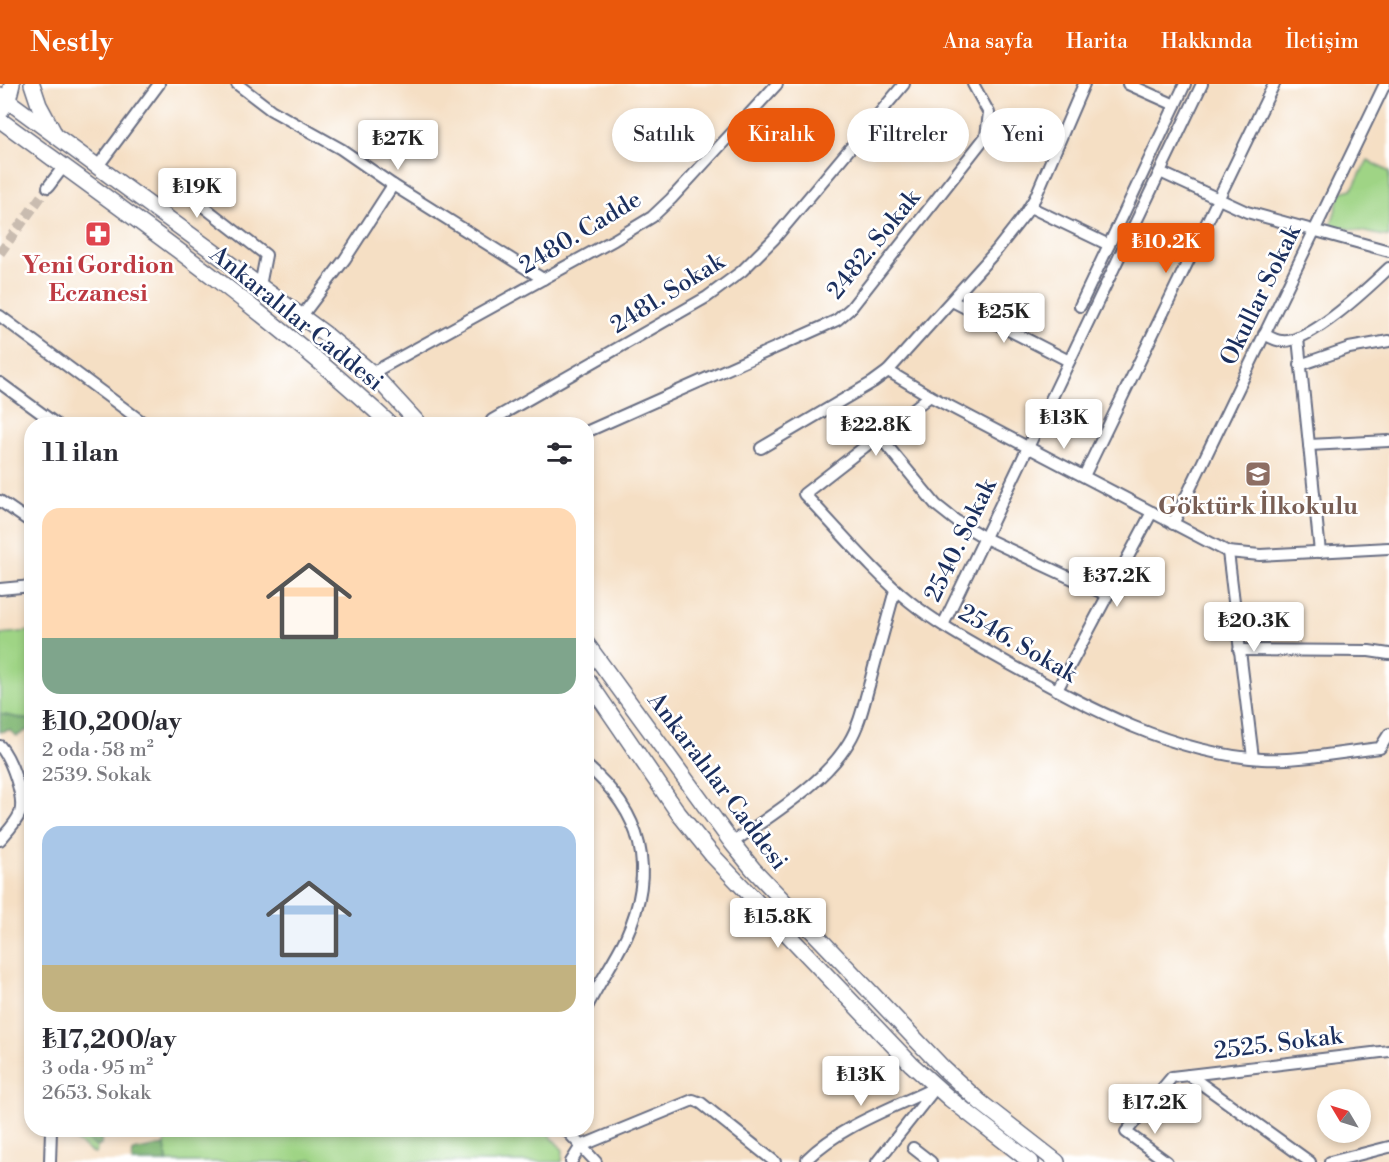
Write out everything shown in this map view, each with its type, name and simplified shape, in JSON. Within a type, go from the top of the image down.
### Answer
[{"type":"main road","points":[[3,102],[12,84]]},
{"type":"main road","points":[[32,84],[39,105],[54,133]]},
{"type":"main road","name":"Ankaralılar Caddesi","points":[[3,102],[54,133],[301,316],[372,374],[412,417]]},
{"type":"main road","name":"Ankaralılar Caddesi","points":[[0,120],[248,303],[382,417]]},
{"type":"main road","points":[[64,166],[76,150]]},
{"type":"main road","points":[[351,388],[372,374]]},
{"type":"main road","name":"Ankaralılar Caddesi","points":[[594,654],[753,869],[944,1070],[980,1102],[1057,1162]]},
{"type":"main road","name":"Ankaralılar Caddesi","points":[[594,690],[679,814],[713,856],[896,1050],[936,1087],[1031,1162]]},
{"type":"main road","points":[[713,856],[732,843]]},
{"type":"street","points":[[98,166],[159,84]]},
{"type":"street","points":[[237,84],[271,110],[341,149],[393,185],[543,279]]},
{"type":"street","name":"2480. Cadde","points":[[372,374],[614,240],[651,217],[691,179],[777,84]]},
{"type":"street","name":"2481. Sokak","points":[[501,417],[707,297],[742,271],[774,239],[904,84]]},
{"type":"street","name":"2482. Sokak","points":[[594,428],[837,320],[851,308],[986,136],[989,113],[973,84]]},
{"type":"street","points":[[761,448],[888,371],[952,301],[996,251],[1030,207],[1084,84]]},
{"type":"street","points":[[1128,84],[1175,105]]},
{"type":"street","points":[[1080,306],[1185,84]]},
{"type":"street","name":"2540. Sokak","points":[[943,625],[1202,84]]},
{"type":"street","points":[[1084,476],[1274,84]]},
{"type":"street","name":"Okullar Sokak","points":[[1173,524],[1385,84]]},
{"type":"street","points":[[48,188],[64,166]]},
{"type":"street","points":[[1160,172],[1218,200],[1261,217],[1389,251]]},
{"type":"street","points":[[301,316],[345,259],[393,185]]},
{"type":"street","points":[[204,207],[266,255],[260,286]]},
{"type":"street","points":[[1030,207],[1109,245]]},
{"type":"street","points":[[1125,210],[1138,217]]},
{"type":"street","points":[[1264,334],[1281,341],[1298,338],[1334,315],[1388,271]]},
{"type":"street","points":[[952,301],[1069,361]]},
{"type":"street","points":[[0,316],[136,417]]},
{"type":"street","points":[[1298,338],[1320,552]]},
{"type":"street","points":[[1300,365],[1349,348],[1389,341]]},
{"type":"street","points":[[888,371],[930,396],[1228,552],[1260,555],[1389,548]]},
{"type":"street","points":[[0,383],[46,417]]},
{"type":"street","points":[[930,396],[879,436],[936,505],[955,520],[985,538],[1107,595]]},
{"type":"street","name":"2546. Sokak","points":[[879,436],[804,494],[895,590],[943,625],[1101,714],[1148,733],[1209,751],[1252,758],[1280,759],[1380,748],[1389,734]]},
{"type":"street","points":[[1309,445],[1389,441]]},
{"type":"street","points":[[0,501],[24,518]]},
{"type":"street","points":[[1057,690],[1152,512]]},
{"type":"street","points":[[1228,552],[1252,758]]},
{"type":"street","points":[[0,590],[24,587]]},
{"type":"street","points":[[732,843],[807,787],[849,743],[861,714],[895,590]]},
{"type":"street","points":[[1239,650],[1369,651],[1389,654]]},
{"type":"street","points":[[0,746],[13,770],[21,809],[16,821],[0,840]]},
{"type":"street","points":[[594,772],[612,789],[624,805],[639,843],[643,863],[643,883],[631,924],[594,995]]},
{"type":"street","name":"2525. Sokak","points":[[1167,1162],[1126,1132],[1172,1077],[1389,1051]]},
{"type":"street","points":[[1189,1075],[1310,1162]]},
{"type":"street","points":[[807,1158],[823,1144],[844,1131],[936,1087]]},
{"type":"street","points":[[877,1162],[936,1087]]},
{"type":"street","points":[[571,1162],[581,1146],[693,1100],[700,1103],[775,1162]]},
{"type":"street","points":[[50,1162],[51,1137]]},
{"type":"street","points":[[573,1137],[596,1162]]},
{"type":"street","points":[[579,1137],[581,1146]]},
{"type":"street","points":[[1330,1162],[1389,1147]]},
{"type":"street","points":[[913,1148],[931,1162]]},
{"type":"green space","points":[[1368,160],[1389,172],[1389,237],[1331,225],[1341,192],[1352,189]]},
{"type":"green space","points":[[24,632],[24,719],[0,714],[0,634]]},
{"type":"green space","points":[[0,714],[24,719],[24,732],[17,736],[9,730],[0,732]]},
{"type":"green space","points":[[74,1137],[83,1137],[97,1147],[96,1153],[91,1152],[74,1140]]},
{"type":"green space","points":[[83,1137],[102,1137],[101,1145],[97,1147]]},
{"type":"green space","points":[[166,1137],[551,1137],[563,1150],[562,1162],[317,1162],[311,1159],[301,1162],[167,1162]]},
{"type":"green space","points":[[165,1145],[167,1162],[132,1162],[133,1151]]},
{"type":"tunnel","points":[[0,253],[48,187]]},
{"type":"place","name":"Yeni Gordion Eczanesi","points":[[98,234]]},
{"type":"place","name":"Göktürk İlkokulu","points":[[1258,474]]}]
